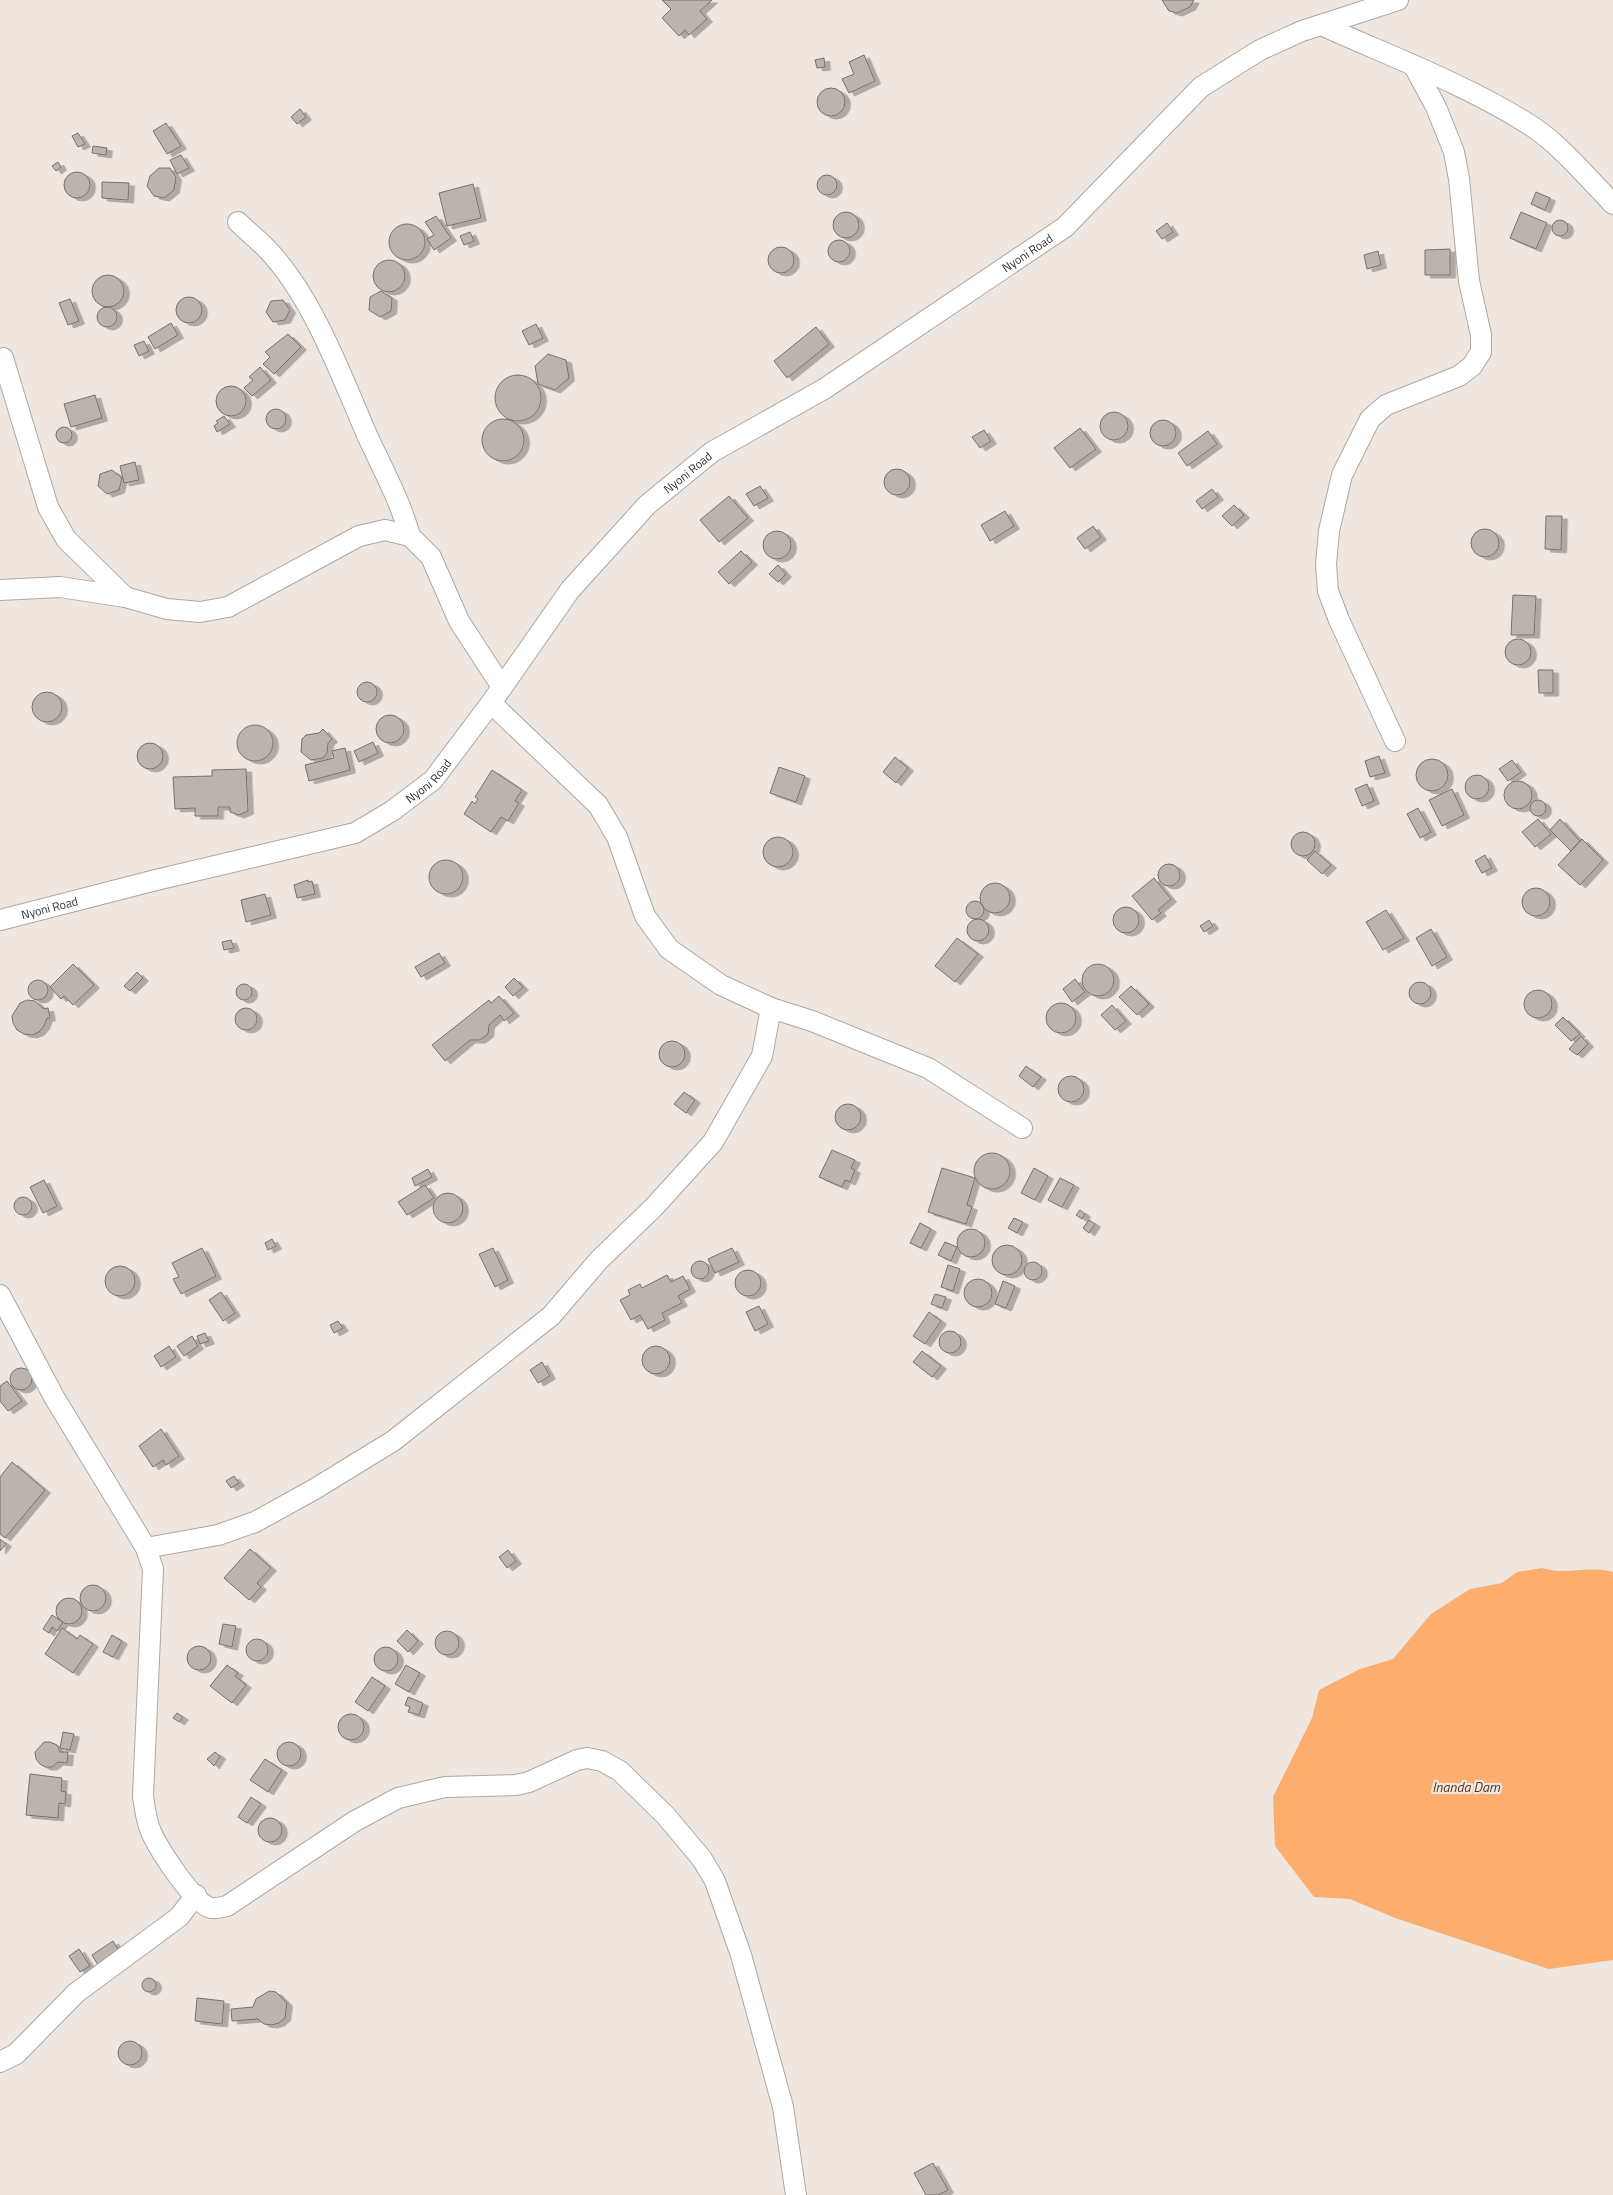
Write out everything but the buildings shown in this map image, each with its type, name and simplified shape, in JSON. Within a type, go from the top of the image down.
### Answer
[{"type":"street","name":"Nyoni Road","points":[[0,920],[156,880],[356,833],[392,811],[433,780],[497,695],[570,590],[647,505],[712,452],[824,389],[1065,227],[1201,87],[1260,50],[1321,25],[1398,0]]},
{"type":"street","points":[[1321,25],[1415,68],[1464,87],[1535,128],[1613,204]]},
{"type":"street","points":[[1395,741],[1328,592],[1326,564],[1329,532],[1342,475],[1370,420],[1386,405],[1459,376],[1472,366],[1481,352],[1481,335],[1469,281],[1459,179],[1454,152],[1436,107],[1415,68]]},
{"type":"street","points":[[238,222],[267,248],[299,292],[330,351],[384,473],[402,506],[410,536],[431,557],[459,621],[497,695],[598,805],[617,837],[645,916],[669,949],[721,985],[771,1008],[812,1021],[928,1068],[1022,1128]]},
{"type":"street","points":[[4,358],[48,507],[66,539],[126,597]]},
{"type":"street","points":[[0,590],[60,587],[126,597],[167,609],[200,612],[228,606],[359,536],[385,530],[410,536]]},
{"type":"street","points":[[146,1548],[218,1535],[255,1522],[312,1490],[393,1440],[551,1316],[599,1260],[654,1207],[712,1142],[762,1056],[771,1008]]},
{"type":"street","points":[[0,1295],[54,1397],[146,1548],[152,1569],[153,1583],[146,1688],[143,1796],[146,1816],[151,1833],[171,1866],[199,1901],[212,1908],[227,1906],[355,1821],[398,1798],[445,1787],[516,1785],[529,1782],[577,1760],[588,1758],[602,1760],[620,1772],[666,1816],[702,1859],[715,1880],[741,1955],[783,2107],[796,2195]]},
{"type":"street","points":[[0,2062],[16,2054],[76,1993],[179,1917],[196,1895]]},
{"type":"water","name":"Inanda Dam","points":[[1542,1568],[1560,1571],[1603,1570],[1613,1572],[1613,1960],[1549,1969],[1395,1918],[1350,1899],[1314,1897],[1275,1846],[1273,1797],[1312,1718],[1319,1690],[1360,1669],[1393,1659],[1431,1614],[1470,1589],[1502,1583],[1517,1572]]}]
